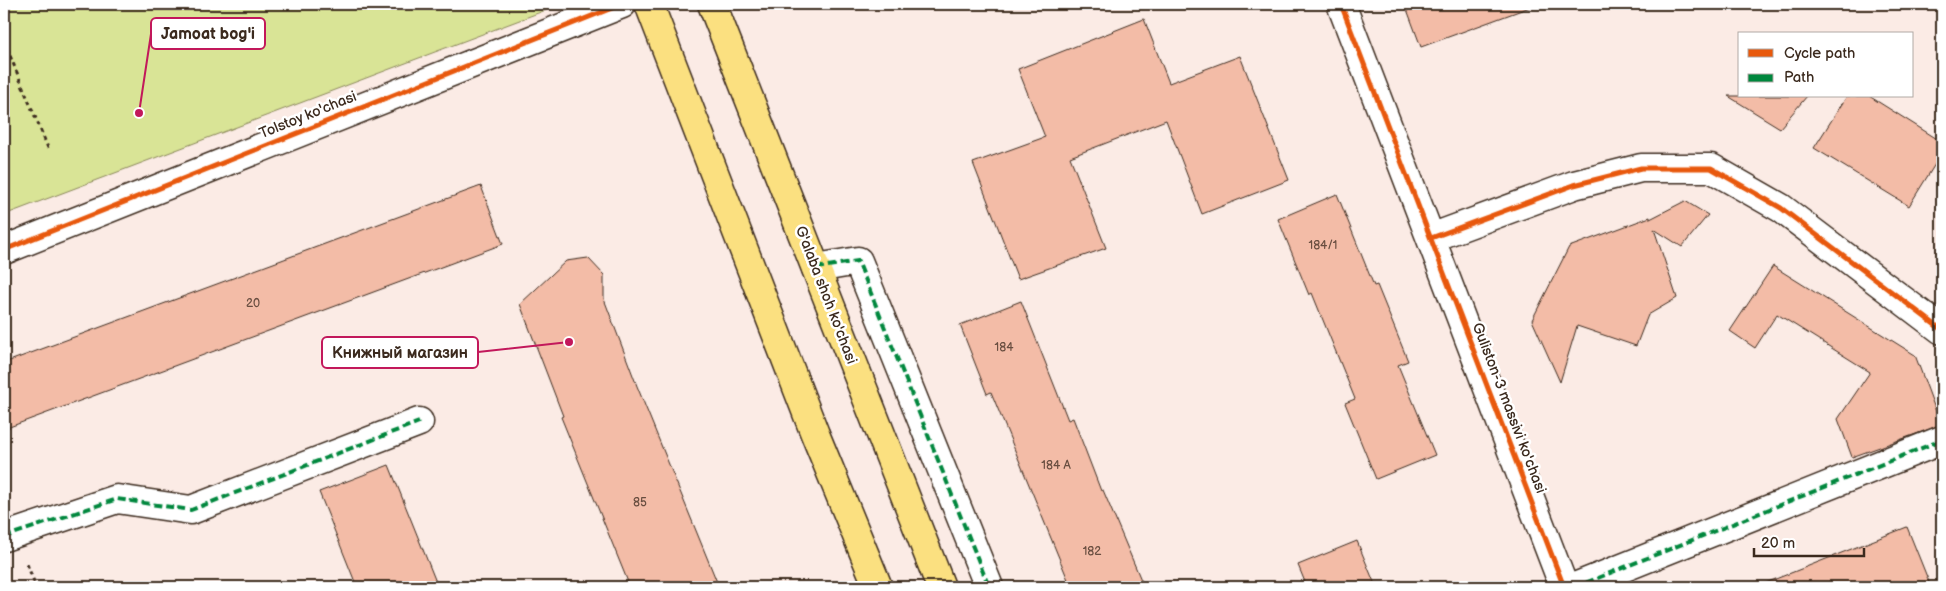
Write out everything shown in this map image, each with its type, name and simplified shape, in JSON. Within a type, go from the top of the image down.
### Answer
[{"type":"main road","points":[[649,4],[811,425],[878,587]]},
{"type":"main road","name":"G'alaba shoh ko'chasi","points":[[712,4],[941,587]]},
{"type":"street","name":"Tolstoy ko'chasi","points":[[4,250],[622,4]]},
{"type":"street","name":"Guliston-3 massivi ko'chasi","points":[[1342,4],[1564,587]]},
{"type":"street","points":[[1431,238],[1574,185],[1641,168],[1711,168],[1781,208],[1942,330]]},
{"type":"street","points":[[816,268],[858,261],[989,587]]},
{"type":"street","points":[[4,537],[117,499],[191,510],[419,422]]},
{"type":"street","points":[[1575,587],[1942,440]]},
{"type":"path","points":[[4,41],[48,148]]},
{"type":"green space","points":[[4,4],[543,4],[546,10],[4,215]]},
{"type":"building","points":[[1405,4],[1529,4],[1530,7],[1421,47]]},
{"type":"building","points":[[1144,19],[1169,83],[1240,56],[1289,180],[1202,214],[1166,120],[1070,157],[1106,248],[1018,279],[973,163],[1045,137],[1018,69]]},
{"type":"building","points":[[1728,96],[1738,96],[1738,98],[1805,98],[1780,128]]},
{"type":"building","points":[[1846,98],[1872,98],[1942,142],[1942,153],[1909,206],[1814,148]]},
{"type":"building","points":[[481,186],[503,244],[4,429],[4,363]]},
{"type":"building","points":[[1337,194],[1374,286],[1377,285],[1408,361],[1398,365],[1435,455],[1376,479],[1345,403],[1355,399],[1312,293],[1309,295],[1278,219]]},
{"type":"building","points":[[1685,201],[1708,215],[1682,247],[1654,229],[1677,298],[1648,315],[1636,346],[1577,326],[1560,382],[1532,320],[1569,247],[1650,217],[1650,219]]},
{"type":"building","points":[[588,258],[604,275],[604,299],[637,386],[719,587],[630,587],[561,417],[563,416],[520,304],[566,261]]},
{"type":"building","points":[[1773,266],[1915,355],[1941,425],[1852,457],[1838,419],[1870,372],[1777,314],[1755,348],[1730,331]]},
{"type":"building","points":[[1021,301],[1068,420],[1073,418],[1101,491],[1103,490],[1144,587],[1071,587],[991,392],[987,394],[960,325]]},
{"type":"building","points":[[389,465],[438,587],[357,587],[319,492]]},
{"type":"building","points":[[1907,527],[1931,587],[1758,587],[1758,586]]},
{"type":"building","points":[[1357,541],[1376,587],[1307,587],[1298,565]]},
{"type":"marked path","points":[[816,268],[858,261],[989,587]]},
{"type":"marked path","points":[[4,537],[117,499],[191,510],[419,422]]},
{"type":"marked path","points":[[1575,587],[1942,440]]},
{"type":"cycle path","points":[[4,250],[622,4]]},
{"type":"cycle path","points":[[1341,4],[1564,587]]},
{"type":"cycle path","points":[[1431,238],[1574,185],[1641,168],[1711,168],[1781,208],[1942,330]]},
{"type":"place","name":"Jamoat bog'i","points":[[139,113]]},
{"type":"place","name":"Книжный магазин","points":[[569,342]]}]
